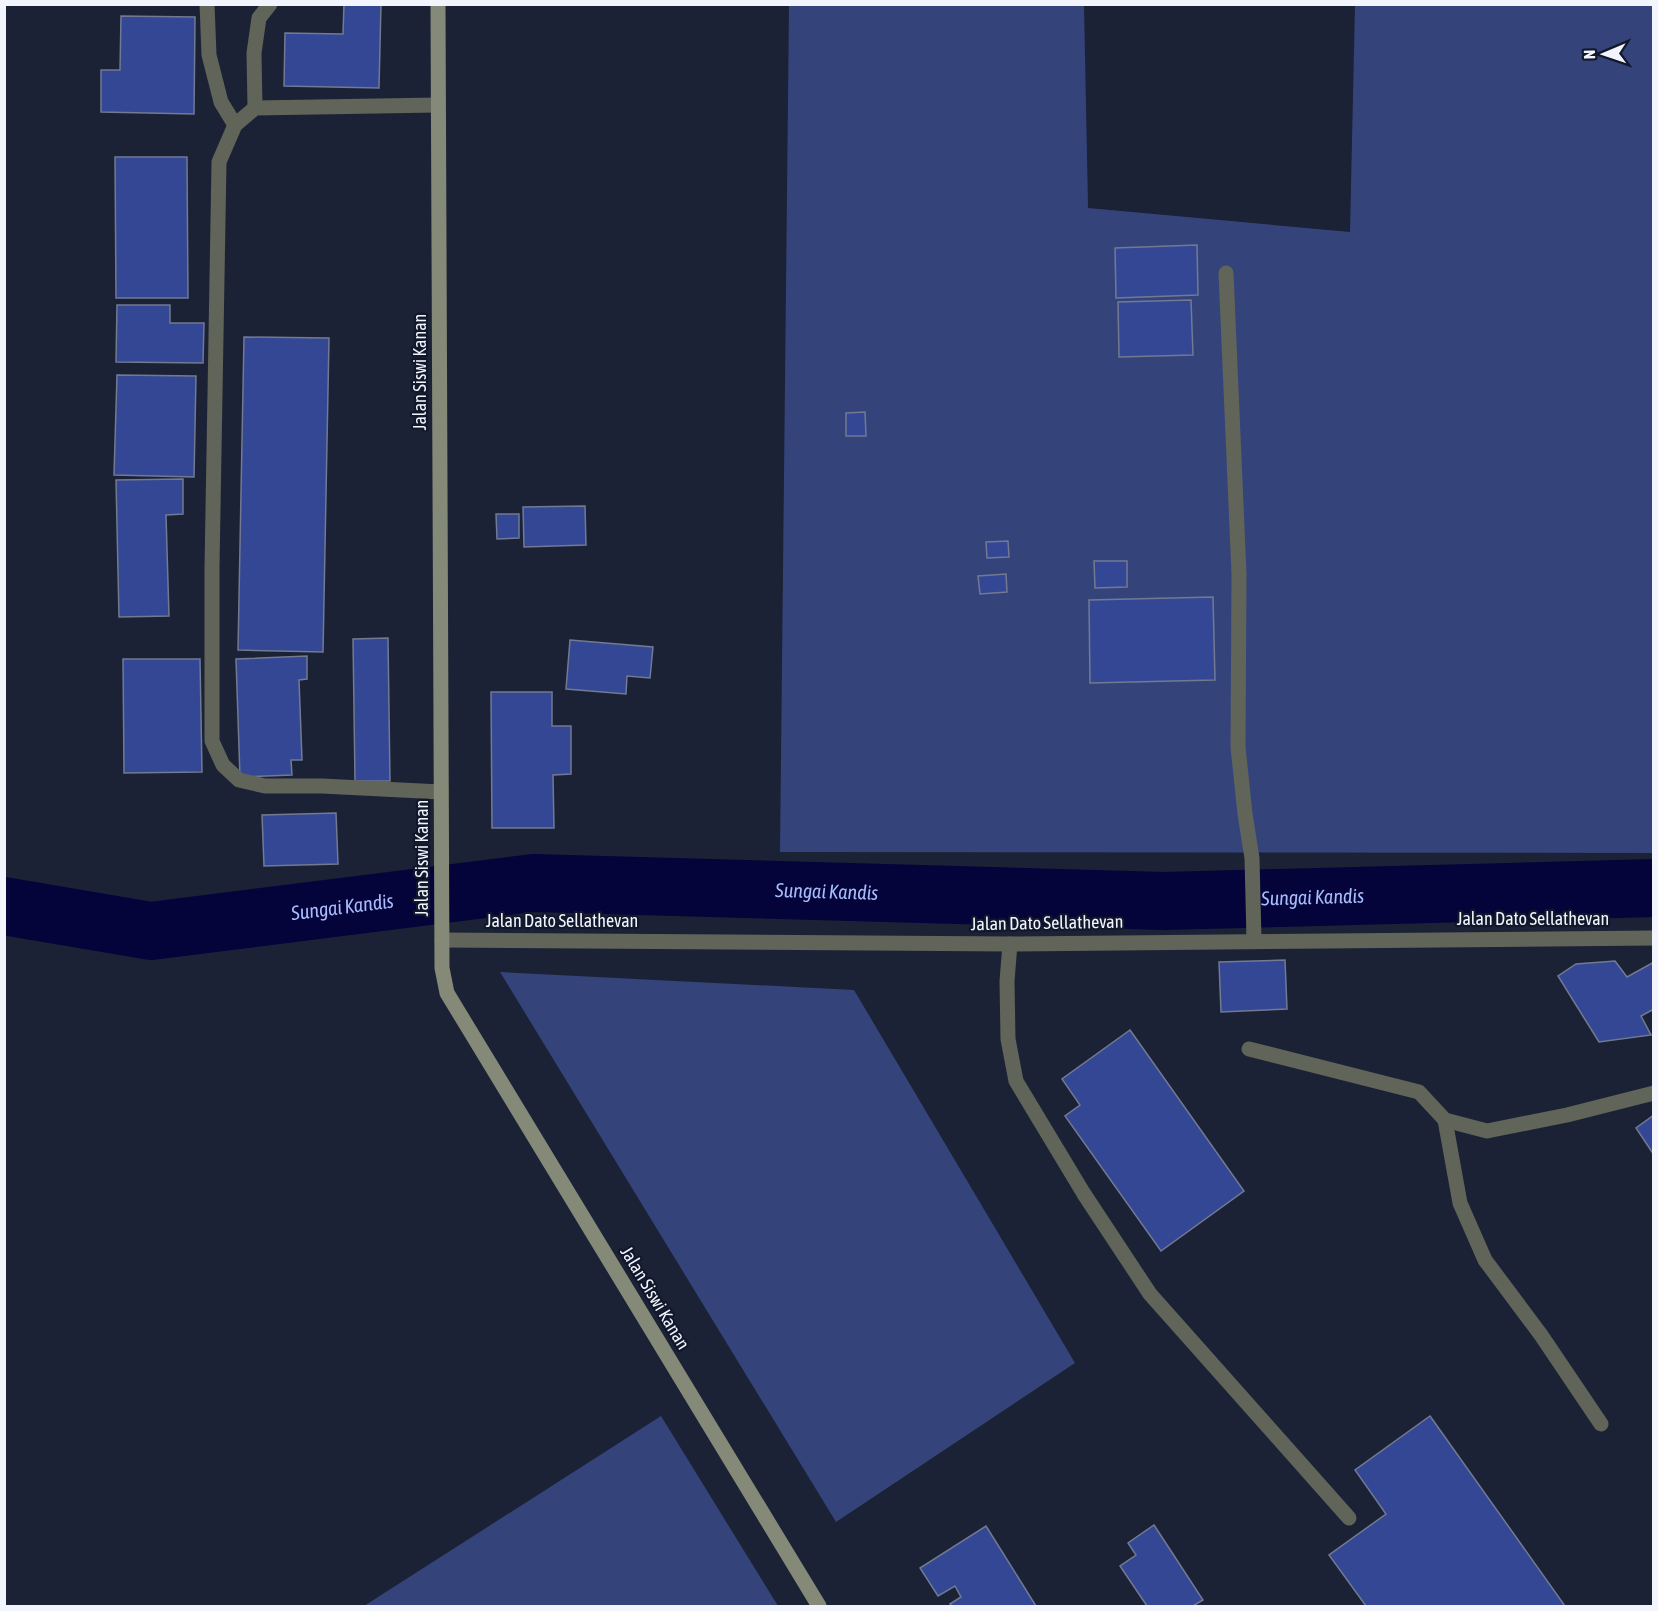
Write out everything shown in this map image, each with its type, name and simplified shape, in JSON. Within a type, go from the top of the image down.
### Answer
[{"type":"street","points":[[207,4],[209,56],[221,102],[235,125]]},
{"type":"street","points":[[255,108],[254,53],[259,18],[270,4]]},
{"type":"street","name":"Jalan Siswi Kanan","points":[[438,4],[441,862],[442,968],[447,993],[819,1606]]},
{"type":"street","points":[[438,105],[255,108],[235,125],[219,162],[212,568],[212,741],[223,765],[238,780],[265,786],[322,786],[441,792]]},
{"type":"street","points":[[1226,273],[1239,574],[1238,747],[1252,858],[1254,940]]},
{"type":"street","name":"Jalan Dato Sellathevan","points":[[442,932],[1010,944],[1653,938]]},
{"type":"street","points":[[1010,944],[1007,981],[1008,1039],[1016,1081],[1084,1194],[1150,1294],[1350,1518]]},
{"type":"street","points":[[1250,1049],[1419,1092],[1445,1120],[1487,1131],[1653,1094]]},
{"type":"street","points":[[1445,1120],[1460,1203],[1485,1260],[1541,1335],[1601,1424]]},
{"type":"shaded area","points":[[789,5],[1084,5],[1088,208],[1350,232],[1355,5],[1653,5],[1653,853],[780,852]]},
{"type":"shaded area","points":[[500,972],[854,990],[1075,1363],[836,1522]]},
{"type":"shaded area","points":[[661,1416],[778,1606],[364,1606]]},
{"type":"building","points":[[344,4],[381,4],[379,88],[284,86],[285,33],[343,34]]},
{"type":"building","points":[[121,16],[195,17],[194,114],[101,112],[101,70],[120,70]]},
{"type":"building","points":[[115,157],[187,157],[188,298],[116,298]]},
{"type":"building","points":[[1197,245],[1198,295],[1116,298],[1115,248]]},
{"type":"building","points":[[1191,300],[1193,355],[1119,357],[1118,302]]},
{"type":"building","points":[[117,305],[170,305],[170,323],[204,323],[203,363],[116,362]]},
{"type":"building","points":[[244,337],[329,338],[323,652],[238,650]]},
{"type":"building","points":[[117,375],[196,376],[194,477],[114,475]]},
{"type":"building","points":[[865,412],[866,436],[846,436],[846,413]]},
{"type":"building","points":[[183,479],[183,514],[166,515],[169,616],[119,617],[116,480]]},
{"type":"building","points":[[585,506],[586,545],[524,547],[523,507]]},
{"type":"building","points":[[496,514],[519,514],[519,538],[497,539]]},
{"type":"building","points":[[1008,541],[1009,557],[987,558],[986,542]]},
{"type":"building","points":[[1094,561],[1127,561],[1127,587],[1095,588]]},
{"type":"building","points":[[1006,574],[1007,592],[980,594],[978,576]]},
{"type":"building","points":[[1213,597],[1215,680],[1090,683],[1089,600]]},
{"type":"building","points":[[388,638],[390,781],[355,781],[353,639]]},
{"type":"building","points":[[570,640],[653,647],[650,678],[627,676],[626,694],[566,689]]},
{"type":"building","points":[[307,656],[307,679],[299,680],[302,760],[291,760],[292,775],[240,777],[236,659]]},
{"type":"building","points":[[123,659],[200,659],[202,772],[124,773]]},
{"type":"building","points":[[491,692],[552,692],[552,726],[571,726],[571,774],[553,775],[554,828],[492,828]]},
{"type":"building","points":[[336,813],[338,864],[264,866],[262,815]]},
{"type":"building","points":[[1285,960],[1287,1009],[1221,1012],[1219,962]]},
{"type":"building","points":[[1615,961],[1627,977],[1654,962],[1654,1009],[1641,1016],[1651,1035],[1599,1042],[1558,976],[1576,964]]},
{"type":"building","points":[[1130,1030],[1244,1191],[1161,1251],[1065,1116],[1080,1105],[1062,1079]]},
{"type":"building","points":[[1654,1115],[1654,1155],[1636,1128]]},
{"type":"building","points":[[1430,1416],[1565,1606],[1366,1606],[1329,1555],[1386,1514],[1355,1470]]},
{"type":"building","points":[[1154,1525],[1203,1600],[1193,1606],[1147,1606],[1120,1566],[1136,1555],[1128,1543]]},
{"type":"building","points":[[986,1526],[1036,1606],[952,1606],[950,1604],[961,1597],[955,1586],[938,1596],[920,1568]]},
{"type":"waterway","name":"Sungai Kandis","points":[[4,906],[151,931],[533,883],[1164,901],[1654,888]]}]
